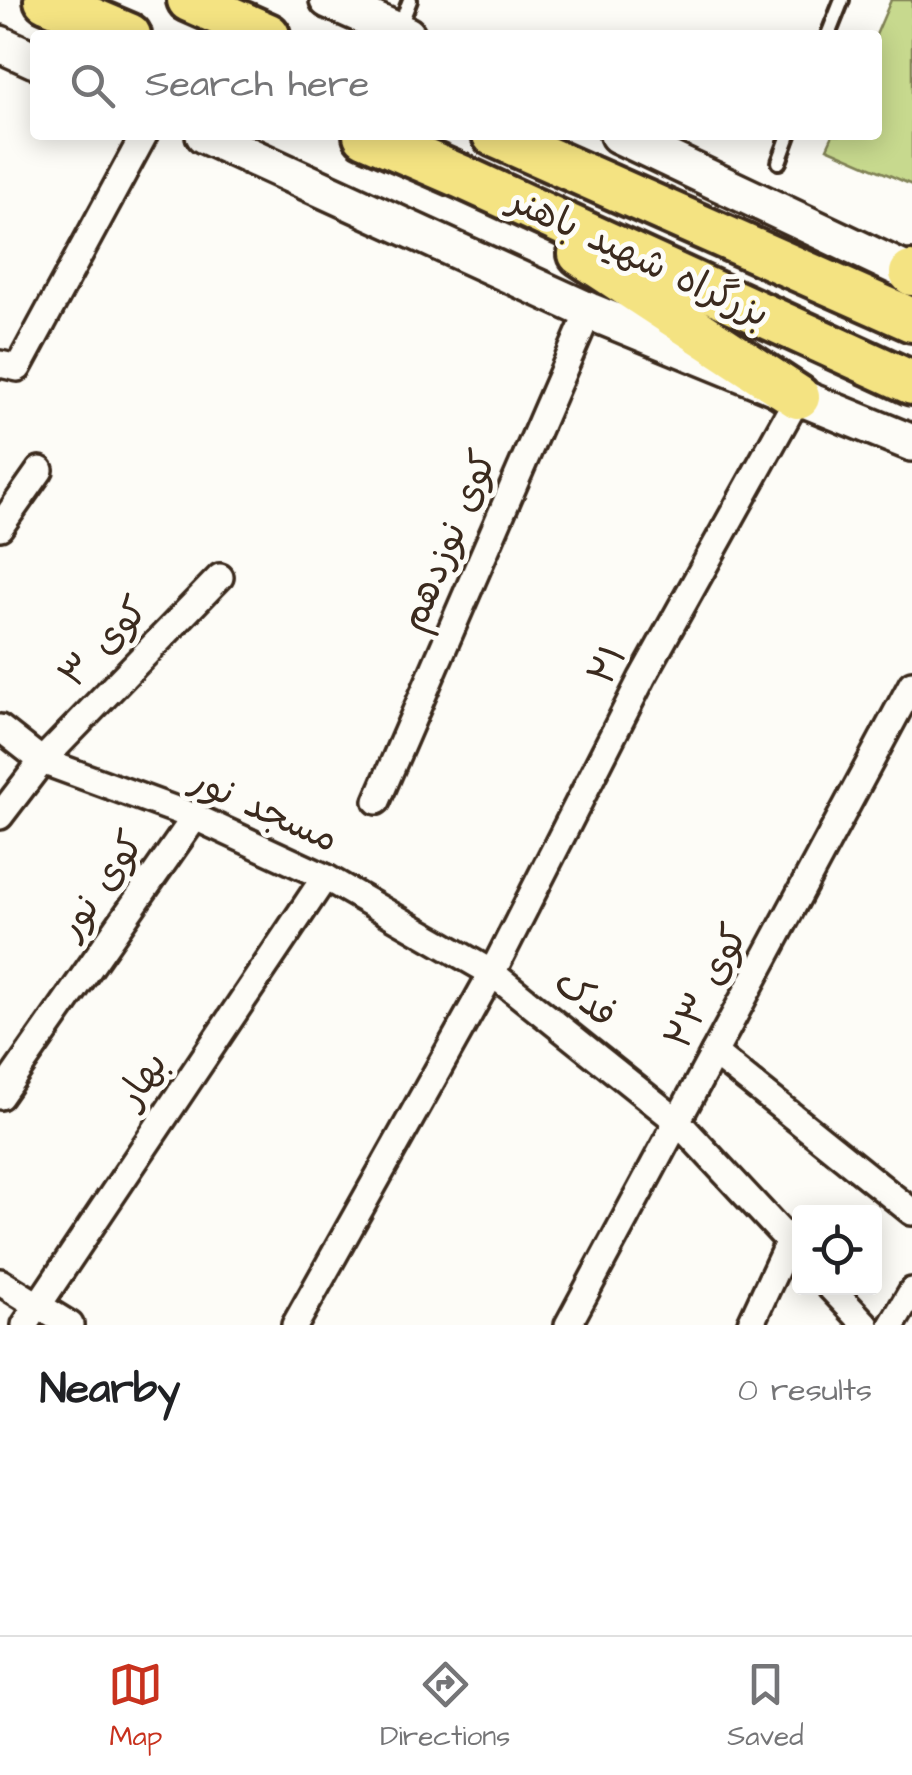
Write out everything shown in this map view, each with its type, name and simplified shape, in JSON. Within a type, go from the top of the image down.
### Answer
[{"type":"highway","points":[[46,0],[116,30]]},
{"type":"highway","points":[[189,0],[257,30]]},
{"type":"highway","name":"بزرگراه شهید باهنر","points":[[377,140],[912,383]]},
{"type":"highway","name":"بزرگراه شهید باهنر","points":[[505,140],[912,320]]},
{"type":"highway","points":[[462,177],[798,397]]},
{"type":"main road","points":[[328,0],[394,19]]},
{"type":"main road","points":[[0,44],[30,58]]},
{"type":"main road","points":[[215,140],[590,311],[912,442]]},
{"type":"main road","points":[[629,140],[912,274]]},
{"type":"street","points":[[0,364],[18,368],[141,140]]},
{"type":"street","name":"کوی نوزدهم","points":[[377,801],[590,311]]},
{"type":"street","name":"۲۱","points":[[295,1325],[492,973],[642,678],[798,397]]},
{"type":"street","points":[[0,527],[40,470]]},
{"type":"street","name":"کوی ۳","points":[[0,816],[42,761],[220,576]]},
{"type":"street","name":"کوی ۲۳","points":[[568,1325],[910,691]]},
{"type":"street","name":"مسجد نور","points":[[0,728],[42,761],[195,817],[325,877],[492,973]]},
{"type":"street","name":"کوی نور","points":[[0,1096],[195,817]]},
{"type":"street","name":"بهار","points":[[31,1315],[325,877]]},
{"type":"street","name":"فدک","points":[[492,973],[678,1121],[792,1245]]},
{"type":"street","points":[[714,1053],[912,1212]]},
{"type":"street","points":[[750,1325],[792,1251]]},
{"type":"street","points":[[0,1282],[31,1315],[70,1325]]},
{"type":"street","points":[[892,1325],[912,1291]]},
{"type":"street","points":[[838,1295],[866,1325]]},
{"type":"lane","points":[[830,30],[842,0]]},
{"type":"lane","points":[[778,162],[787,140]]},
{"type":"green space","points":[[891,0],[912,0],[912,185],[827,148],[831,140],[882,140],[882,30],[878,30]]}]
